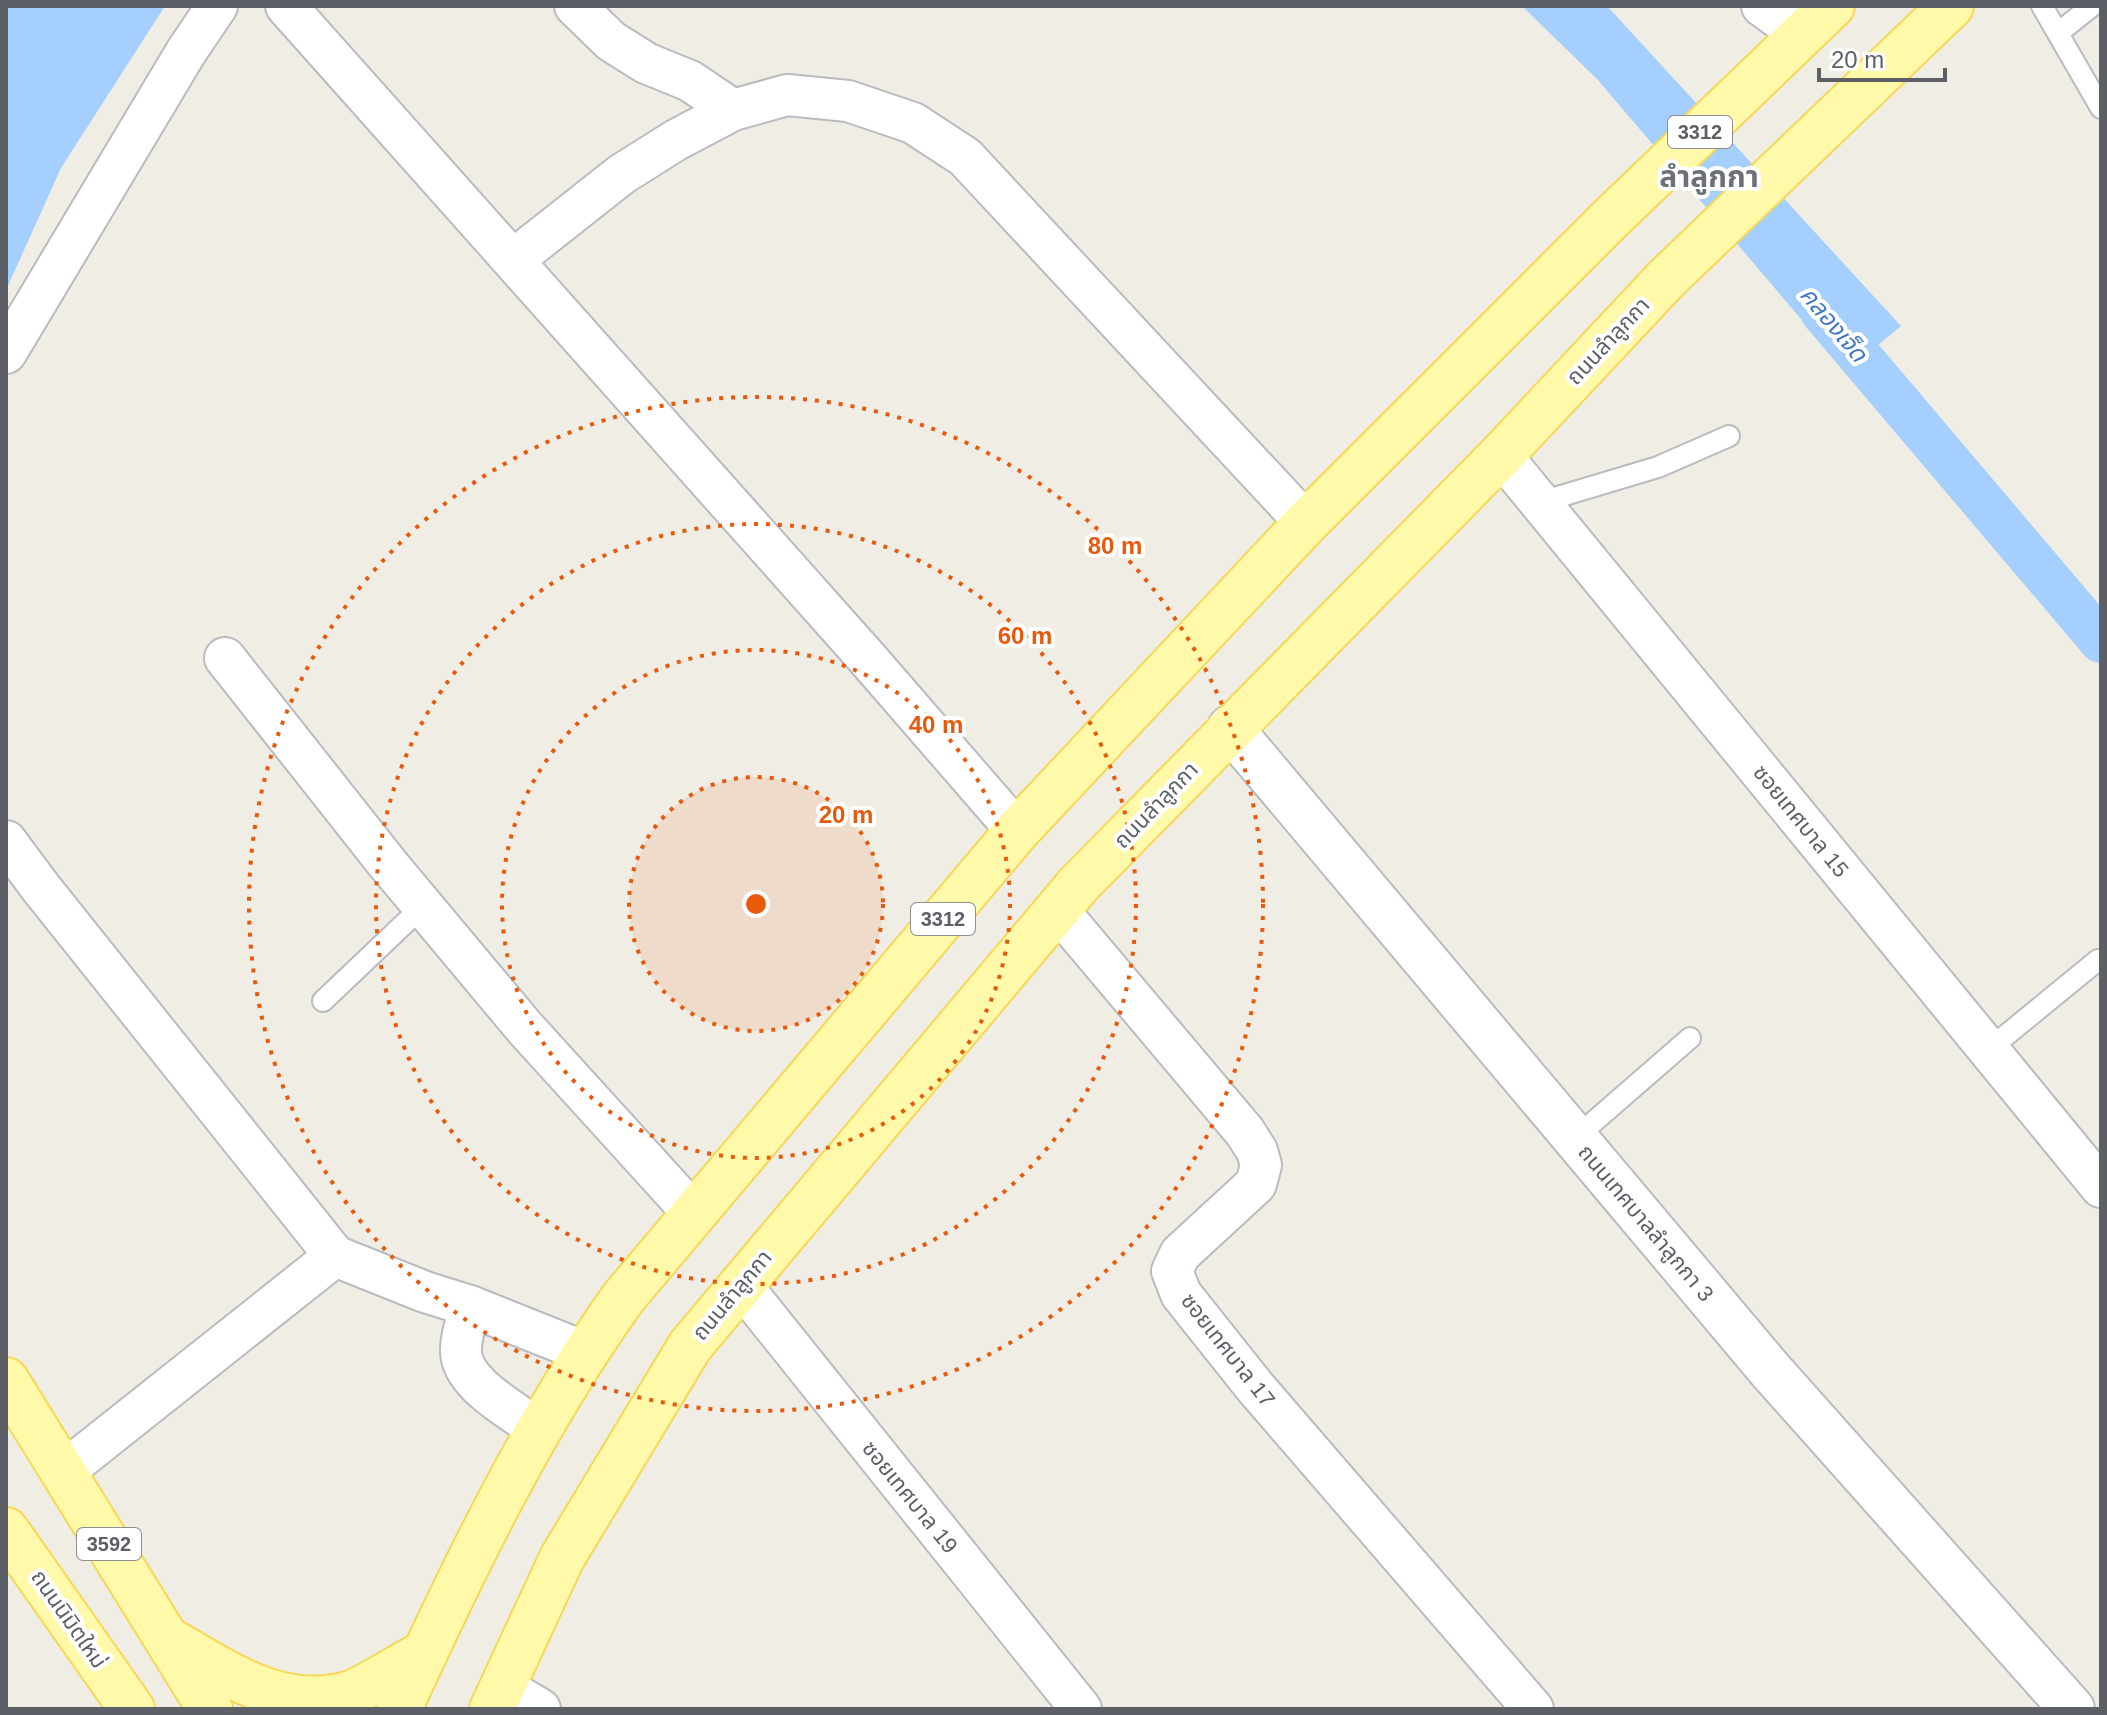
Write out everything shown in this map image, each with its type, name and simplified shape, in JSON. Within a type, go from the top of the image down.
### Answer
[{"type":"main road","name":"ถนนลำลูกกา","points":[[497,1698],[562,1558],[690,1346],[1058,910],[1230,728],[1501,455],[1666,279],[1951,6]]},
{"type":"main road","name":"3312","points":[[399,1709],[489,1520],[538,1429],[585,1352],[623,1298],[1017,831],[1306,523],[1609,220],[1808,29]]},
{"type":"main road","name":"3592","points":[[6,1380],[210,1709]]},
{"type":"main road","name":"ถนนนิมิตใหม่","points":[[6,1530],[132,1709]]},
{"type":"main road","points":[[169,1640],[261,1693],[307,1703],[352,1693],[425,1653]]},
{"type":"street","points":[[6,353],[169,79],[217,6]]},
{"type":"street","points":[[286,6],[867,658],[1017,831]]},
{"type":"street","points":[[575,6],[611,41],[646,63],[690,81],[733,110]]},
{"type":"street","points":[[1762,6],[1808,29]]},
{"type":"street","points":[[513,260],[622,174],[676,140],[733,110],[787,95],[848,101],[913,123],[965,157],[1306,523]]},
{"type":"street","name":"ซอยเทศบาล 15","points":[[1501,455],[2101,1187]]},
{"type":"street","points":[[225,658],[525,1028],[694,1214]]},
{"type":"street","name":"ถนนเทศบาลลำลูกกา 3","points":[[1230,728],[1771,1371],[2072,1709]]},
{"type":"street","points":[[6,841],[335,1256],[585,1352]]},
{"type":"street","name":"ซอยเทศบาล 17","points":[[1058,910],[1245,1132],[1257,1151],[1261,1165],[1256,1184],[1180,1254],[1172,1271],[1181,1294],[1255,1387],[1533,1709]]},
{"type":"street","points":[[63,1472],[335,1256]]},
{"type":"street","name":"ซอยเทศบาล 19","points":[[741,1285],[1081,1709]]},
{"type":"street","points":[[470,1306],[460,1351],[466,1370],[478,1385],[538,1429]]},
{"type":"street","points":[[497,1698],[540,1709]]},
{"type":"lane","points":[[2042,6],[2101,108]]},
{"type":"lane","points":[[2058,33],[2092,6]]},
{"type":"lane","points":[[1541,502],[1658,467],[1729,436]]},
{"type":"lane","points":[[323,1001],[423,906]]},
{"type":"lane","points":[[1988,1050],[2098,960]]},
{"type":"lane","points":[[1575,1138],[1690,1038]]},
{"type":"water","points":[[6,6],[165,6],[61,168],[6,290]]},
{"type":"water","points":[[1522,6],[1607,6],[1901,326],[1846,372],[1598,80]]},
{"type":"waterway","name":"คลองเจ็ด","points":[[1823,313],[2101,641]]},
{"type":"district","name":"ลำลูกกา","points":[[1709,176]]}]
